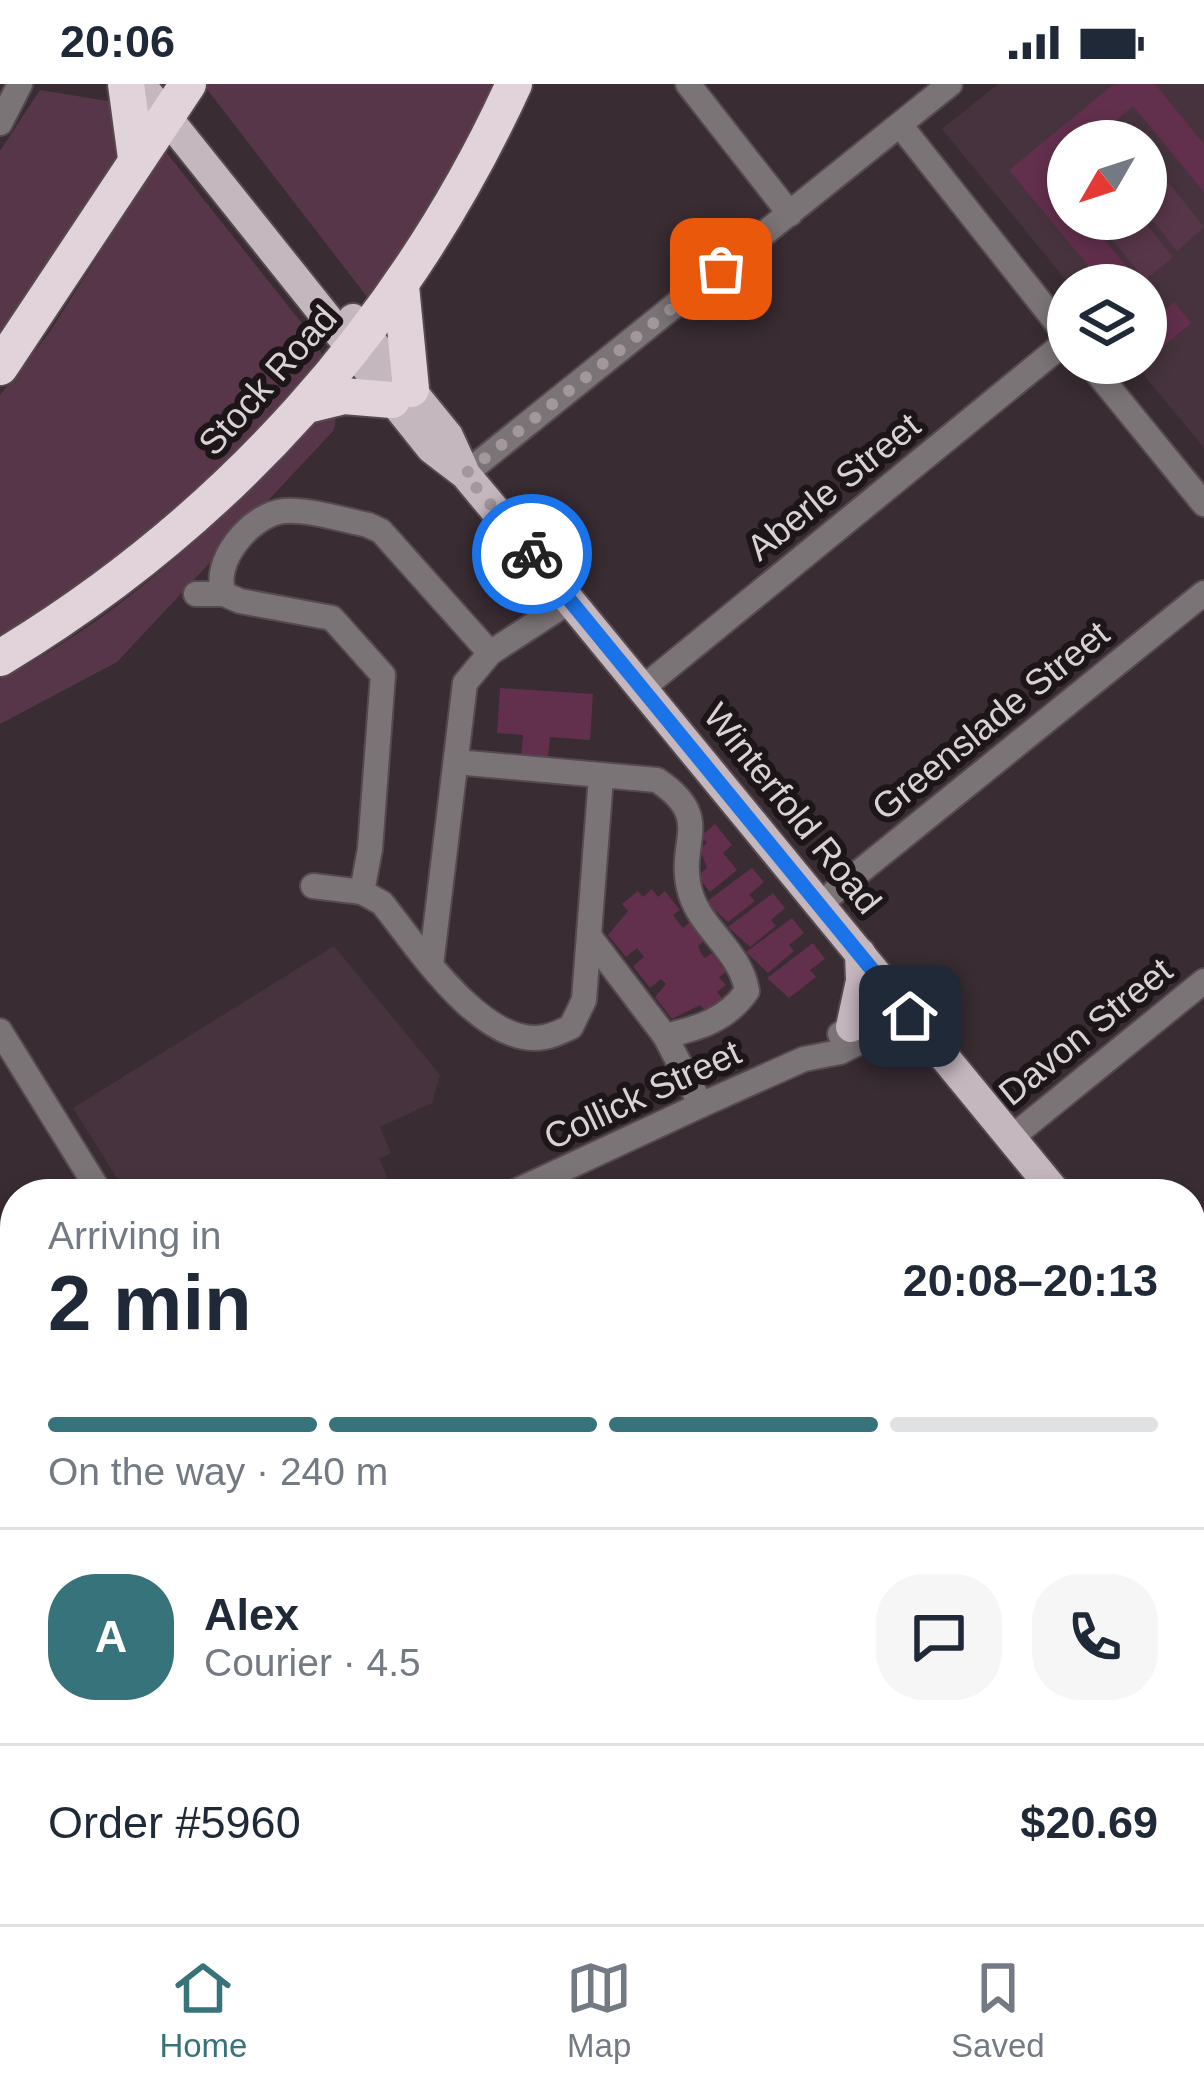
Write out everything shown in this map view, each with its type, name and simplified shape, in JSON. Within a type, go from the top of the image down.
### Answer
[{"type":"highway","points":[[126,84],[136,158]]},
{"type":"highway","name":"Stock Road","points":[[0,658],[97,596],[169,539],[308,405],[401,286],[470,174],[514,84]]},
{"type":"highway","points":[[0,367],[176,95]]},
{"type":"highway","points":[[308,405],[344,396],[402,394],[401,286]]},
{"type":"main road","name":"Winterfold Road","points":[[140,84],[176,95],[358,342],[402,394],[431,448],[465,474],[1045,1179]]},
{"type":"main road","points":[[851,1027],[861,981],[860,953]]},
{"type":"street","points":[[0,123],[20,84]]},
{"type":"street","points":[[688,84],[790,214]]},
{"type":"street","points":[[465,474],[950,84]]},
{"type":"street","points":[[900,124],[1047,312]]},
{"type":"street","name":"Aberle Street","points":[[644,687],[1047,356]]},
{"type":"street","points":[[1106,384],[1204,504]]},
{"type":"street","points":[[224,594],[220,577],[231,549],[271,515],[284,511],[368,525],[381,531],[490,653]]},
{"type":"street","name":"Greenslade Street","points":[[821,903],[1204,593]]},
{"type":"street","points":[[196,594],[224,594],[332,617],[383,675],[370,849],[362,892]]},
{"type":"street","points":[[431,965],[465,683],[490,653],[570,601]]},
{"type":"street","points":[[456,762],[657,780],[680,795],[692,815],[688,875],[692,898],[744,972],[747,991],[735,1009],[703,1027],[665,1036]]},
{"type":"street","points":[[313,886],[362,892],[382,903],[477,1014],[512,1034],[541,1039],[571,1028],[584,1000],[601,778]]},
{"type":"street","points":[[589,936],[665,1036],[701,1105]]},
{"type":"street","name":"Davon Street","points":[[1011,1138],[1204,981]]},
{"type":"street","name":"Collick Street","points":[[542,1179],[804,1059],[851,1027],[904,1008]]},
{"type":"street","name":"Collick Street","points":[[804,1059],[840,1052],[904,1008]]},
{"type":"street","points":[[0,1031],[92,1179]]},
{"type":"shaded area","points":[[203,84],[501,84],[463,161],[371,302]]},
{"type":"shaded area","points":[[998,84],[1204,84],[1204,448],[1151,384],[1167,384],[1167,264],[1053,264],[942,129]]},
{"type":"shaded area","points":[[40,90],[120,103],[122,143],[105,179],[0,347],[0,151]]},
{"type":"shaded area","points":[[162,147],[316,341],[324,360],[236,466],[0,647],[0,395],[49,333],[131,204],[138,177]]},
{"type":"shaded area","points":[[1167,183],[1204,227],[1177,251],[1167,238]]},
{"type":"shaded area","points":[[1113,240],[1159,240],[1173,257],[1164,264],[1132,264]]},
{"type":"shaded area","points":[[337,412],[334,430],[117,662],[0,724],[0,679],[88,627],[170,564],[315,418]]},
{"type":"shaded area","points":[[334,946],[440,1075],[432,1103],[380,1127],[391,1153],[379,1159],[388,1179],[118,1179],[73,1108]]},
{"type":"building","points":[[1114,84],[1155,84],[1204,144],[1204,192],[1167,147],[1167,120],[1145,120],[1133,106],[1116,120],[1070,120]]},
{"type":"building","points":[[1047,139],[1047,216],[1009,170]]},
{"type":"building","points":[[1067,240],[1104,240],[1124,264],[1087,264]]},
{"type":"building","points":[[1174,302],[1191,323],[1167,343],[1167,308]]},
{"type":"building","points":[[500,688],[593,694],[590,740],[550,737],[548,758],[521,756],[523,735],[497,733]]},
{"type":"building","points":[[715,824],[732,845],[723,853],[737,870],[710,892],[697,876],[707,868],[700,849],[707,843],[701,836]]},
{"type":"building","points":[[752,868],[764,882],[749,895],[755,901],[728,922],[706,902]]},
{"type":"building","points":[[652,889],[658,897],[665,891],[680,910],[673,915],[683,928],[690,922],[705,941],[698,946],[702,955],[712,953],[726,972],[719,977],[726,985],[717,992],[722,998],[705,1011],[700,1005],[672,1019],[655,997],[666,984],[661,979],[650,988],[633,966],[644,957],[637,948],[626,957],[608,935],[628,911],[622,904],[638,891],[643,897]]},
{"type":"building","points":[[773,893],[785,908],[771,920],[776,926],[750,947],[728,927]]},
{"type":"building","points":[[792,918],[804,933],[789,945],[794,951],[768,973],[746,952]]},
{"type":"building","points":[[813,943],[825,959],[810,970],[816,977],[789,998],[767,978]]},
{"type":"way so far","points":[[532,554],[465,474],[721,269]]},
{"type":"route","points":[[532,554],[910,1016]]}]
